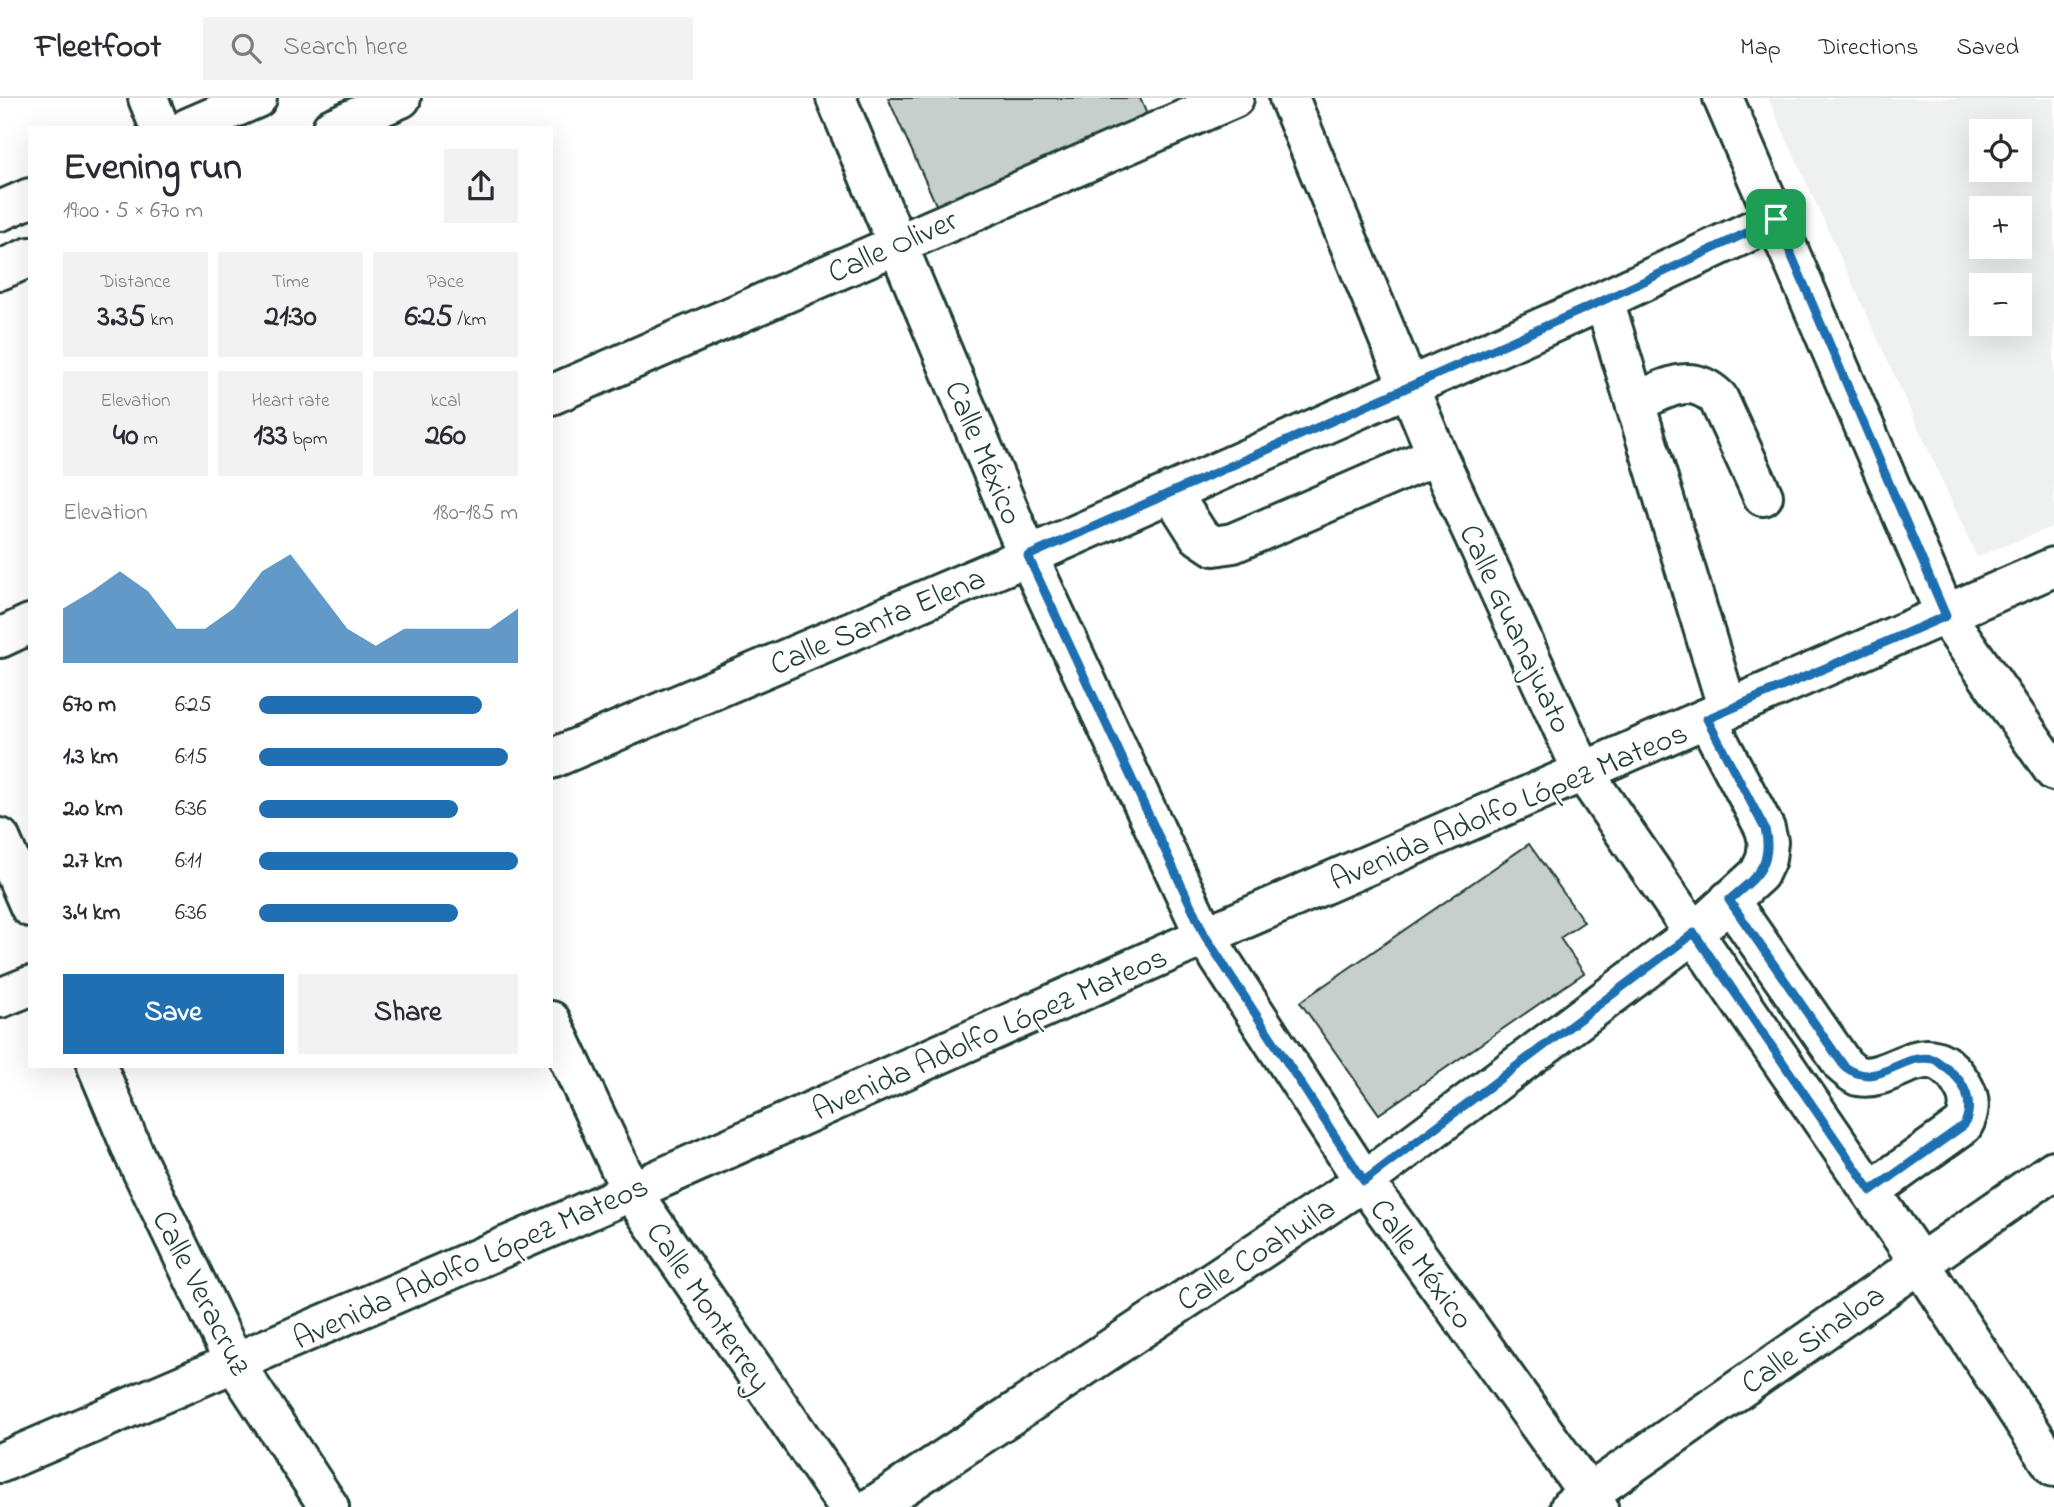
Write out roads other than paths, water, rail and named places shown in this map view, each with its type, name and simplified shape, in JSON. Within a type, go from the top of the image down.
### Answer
[{"type":"street","points":[[148,98],[159,126]]},
{"type":"street","points":[[193,126],[257,98]]},
{"type":"street","points":[[336,126],[401,98]]},
{"type":"street","name":"Calle México","points":[[836,98],[1028,556],[1205,936],[1364,1181],[1586,1503]]},
{"type":"street","name":"Calle Guanajuato","points":[[1289,98],[1437,455],[1582,770],[1920,1263],[2054,1466]]},
{"type":"street","points":[[1723,98],[1946,616],[2054,771]]},
{"type":"street","name":"Calle Oliver","points":[[553,394],[1211,102]]},
{"type":"street","points":[[0,211],[28,199]]},
{"type":"street","name":"Calle Santa Elena","points":[[553,759],[1028,556],[1604,300],[1776,219]]},
{"type":"street","points":[[0,270],[28,258]]},
{"type":"street","name":"Calle Coahuila","points":[[872,1507],[1364,1181],[1694,933],[1759,874],[1766,859],[1768,842],[1765,829],[1718,715],[1635,402],[1604,300]]},
{"type":"street","points":[[1635,402],[1679,384],[1694,383],[1709,389],[1718,398],[1763,496]]},
{"type":"street","points":[[1171,492],[1199,536],[1214,546],[1233,543],[1437,455]]},
{"type":"street","name":"Avenida Adolfo López Mateos","points":[[0,1463],[235,1364],[1582,770],[1718,715],[2054,567]]},
{"type":"street","points":[[0,638],[28,626]]},
{"type":"street","points":[[0,838],[28,901]]},
{"type":"street","points":[[1729,900],[1844,1066],[1856,1076],[1872,1076],[1910,1061],[1933,1059],[1958,1076],[1968,1094],[1969,1114],[1964,1125],[1871,1191]]},
{"type":"street","points":[[0,999],[28,987]]},
{"type":"street","name":"Calle Monterrey","points":[[553,1025],[631,1191],[848,1507]]},
{"type":"street","name":"Calle Veracruz","points":[[98,1068],[134,1154],[235,1364],[329,1507]]},
{"type":"street","name":"Calle Sinaloa","points":[[1586,1503],[2054,1170]]}]
